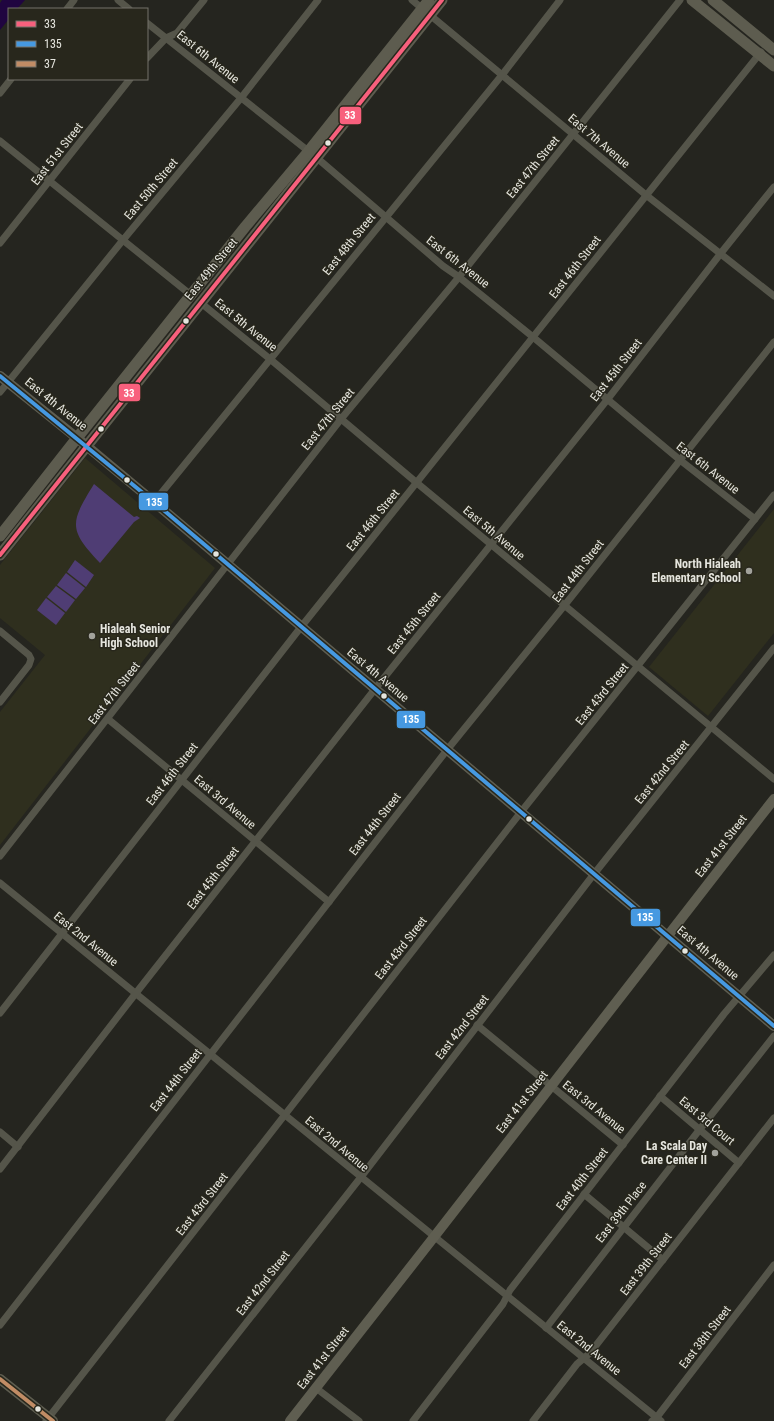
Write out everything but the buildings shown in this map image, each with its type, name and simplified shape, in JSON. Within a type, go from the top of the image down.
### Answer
[{"type":"main road","name":"East 49th Street","points":[[0,555],[86,445],[201,303],[427,8],[442,0]]},
{"type":"main road","points":[[692,0],[774,66]]},
{"type":"main road","points":[[713,0],[771,47]]},
{"type":"main road","name":"East 49th Street","points":[[0,536],[191,295],[229,249],[313,155]]},
{"type":"main road","points":[[201,303],[200,291],[227,257],[229,249]]},
{"type":"main road","points":[[169,343],[172,330],[191,306],[191,295]]},
{"type":"main road","name":"East 4th Avenue","points":[[4,379],[154,502],[774,1026]]},
{"type":"main road","name":"East 41st Street","points":[[290,1421],[774,799]]},
{"type":"main road","points":[[0,1379],[49,1420]]},
{"type":"street","points":[[68,8],[74,0]]},
{"type":"street","points":[[118,0],[128,8]]},
{"type":"street","points":[[148,57],[166,38],[177,33],[204,0]]},
{"type":"street","name":"East 50th Street","points":[[0,392],[4,379],[241,98],[318,0]]},
{"type":"street","name":"East 7th Avenue","points":[[412,0],[427,8],[502,74],[646,195],[774,296]]},
{"type":"street","name":"East 48th Street","points":[[154,502],[502,74],[560,0]]},
{"type":"street","name":"East 47th Street","points":[[0,856],[341,419],[459,277],[680,0]]},
{"type":"street","name":"East 6th Avenue","points":[[148,24],[313,155],[442,266],[459,277],[680,460],[755,519]]},
{"type":"street","name":"East 46th Street","points":[[0,1013],[301,627],[760,54],[771,47]]},
{"type":"street","points":[[0,93],[10,80]]},
{"type":"street","name":"East 51st Street","points":[[0,243],[129,80]]},
{"type":"street","points":[[0,141],[191,295]]},
{"type":"street","name":"East 45th Street","points":[[0,1169],[375,689],[607,400],[774,187]]},
{"type":"street","name":"East 5th Avenue","points":[[201,303],[774,779]]},
{"type":"street","name":"East 44th Street","points":[[0,1325],[447,750],[564,606],[774,342]]},
{"type":"street","name":"East 43rd Street","points":[[49,1420],[521,812],[774,495]]},
{"type":"street","points":[[0,631],[30,655],[31,659],[29,665],[0,702]]},
{"type":"street","name":"East 42nd Street","points":[[169,1421],[361,1177],[594,874],[774,648]]},
{"type":"street","name":"East 3rd Avenue","points":[[108,719],[329,902]]},
{"type":"street","name":"East 2nd Avenue","points":[[0,883],[508,1296],[657,1420]]},
{"type":"street","name":"East 40th Street","points":[[413,1421],[508,1296],[510,1290],[584,1194],[739,996],[774,955]]},
{"type":"street","name":"East 3rd Avenue","points":[[477,1025],[623,1145]]},
{"type":"street","name":"East 39th Place","points":[[546,1328],[623,1227],[774,1036]]},
{"type":"street","name":"East 3rd Court","points":[[660,1096],[739,1162]]},
{"type":"street","name":"East 39th Street","points":[[533,1421],[583,1358],[590,1353],[664,1260],[774,1118]]},
{"type":"street","points":[[0,1132],[18,1147]]},
{"type":"street","points":[[584,1194],[664,1260]]},
{"type":"street","name":"East 38th Street","points":[[657,1420],[773,1267]]},
{"type":"street","points":[[316,1388],[359,1421]]},
{"type":"shaded area","points":[[2,0],[25,0],[18,8],[8,8],[8,20],[0,30],[0,3]]},
{"type":"shaded area","name":"Hialeah Senior High School","points":[[85,458],[215,568],[0,845],[0,712],[45,655],[0,618],[0,565]]},
{"type":"shaded area","points":[[94,484],[134,517],[137,516],[140,518],[134,522],[100,563],[82,542],[76,525],[80,508]]},
{"type":"shaded area","name":"North Hialeah Elementary School","points":[[774,509],[774,633],[708,716],[649,667]]},
{"type":"shaded area","points":[[75,560],[94,575],[86,587],[67,572]]},
{"type":"shaded area","points":[[66,573],[85,588],[76,599],[57,585]]},
{"type":"shaded area","points":[[56,586],[75,600],[66,612],[47,597]]},
{"type":"shaded area","points":[[46,598],[65,613],[56,625],[37,610]]},
{"type":"transit line","name":"33","points":[[0,555],[442,0]]},
{"type":"transit line","name":"135","points":[[0,376],[154,502],[774,1026]]},
{"type":"transit line","name":"37","points":[[0,1379],[53,1421]]},
{"type":"place","name":"North Hialeah Elementary School","points":[[749,571]]},
{"type":"place","name":"Hialeah Senior High School","points":[[92,636]]},
{"type":"place","name":"La Scala Day Care Center II","points":[[715,1153]]}]
